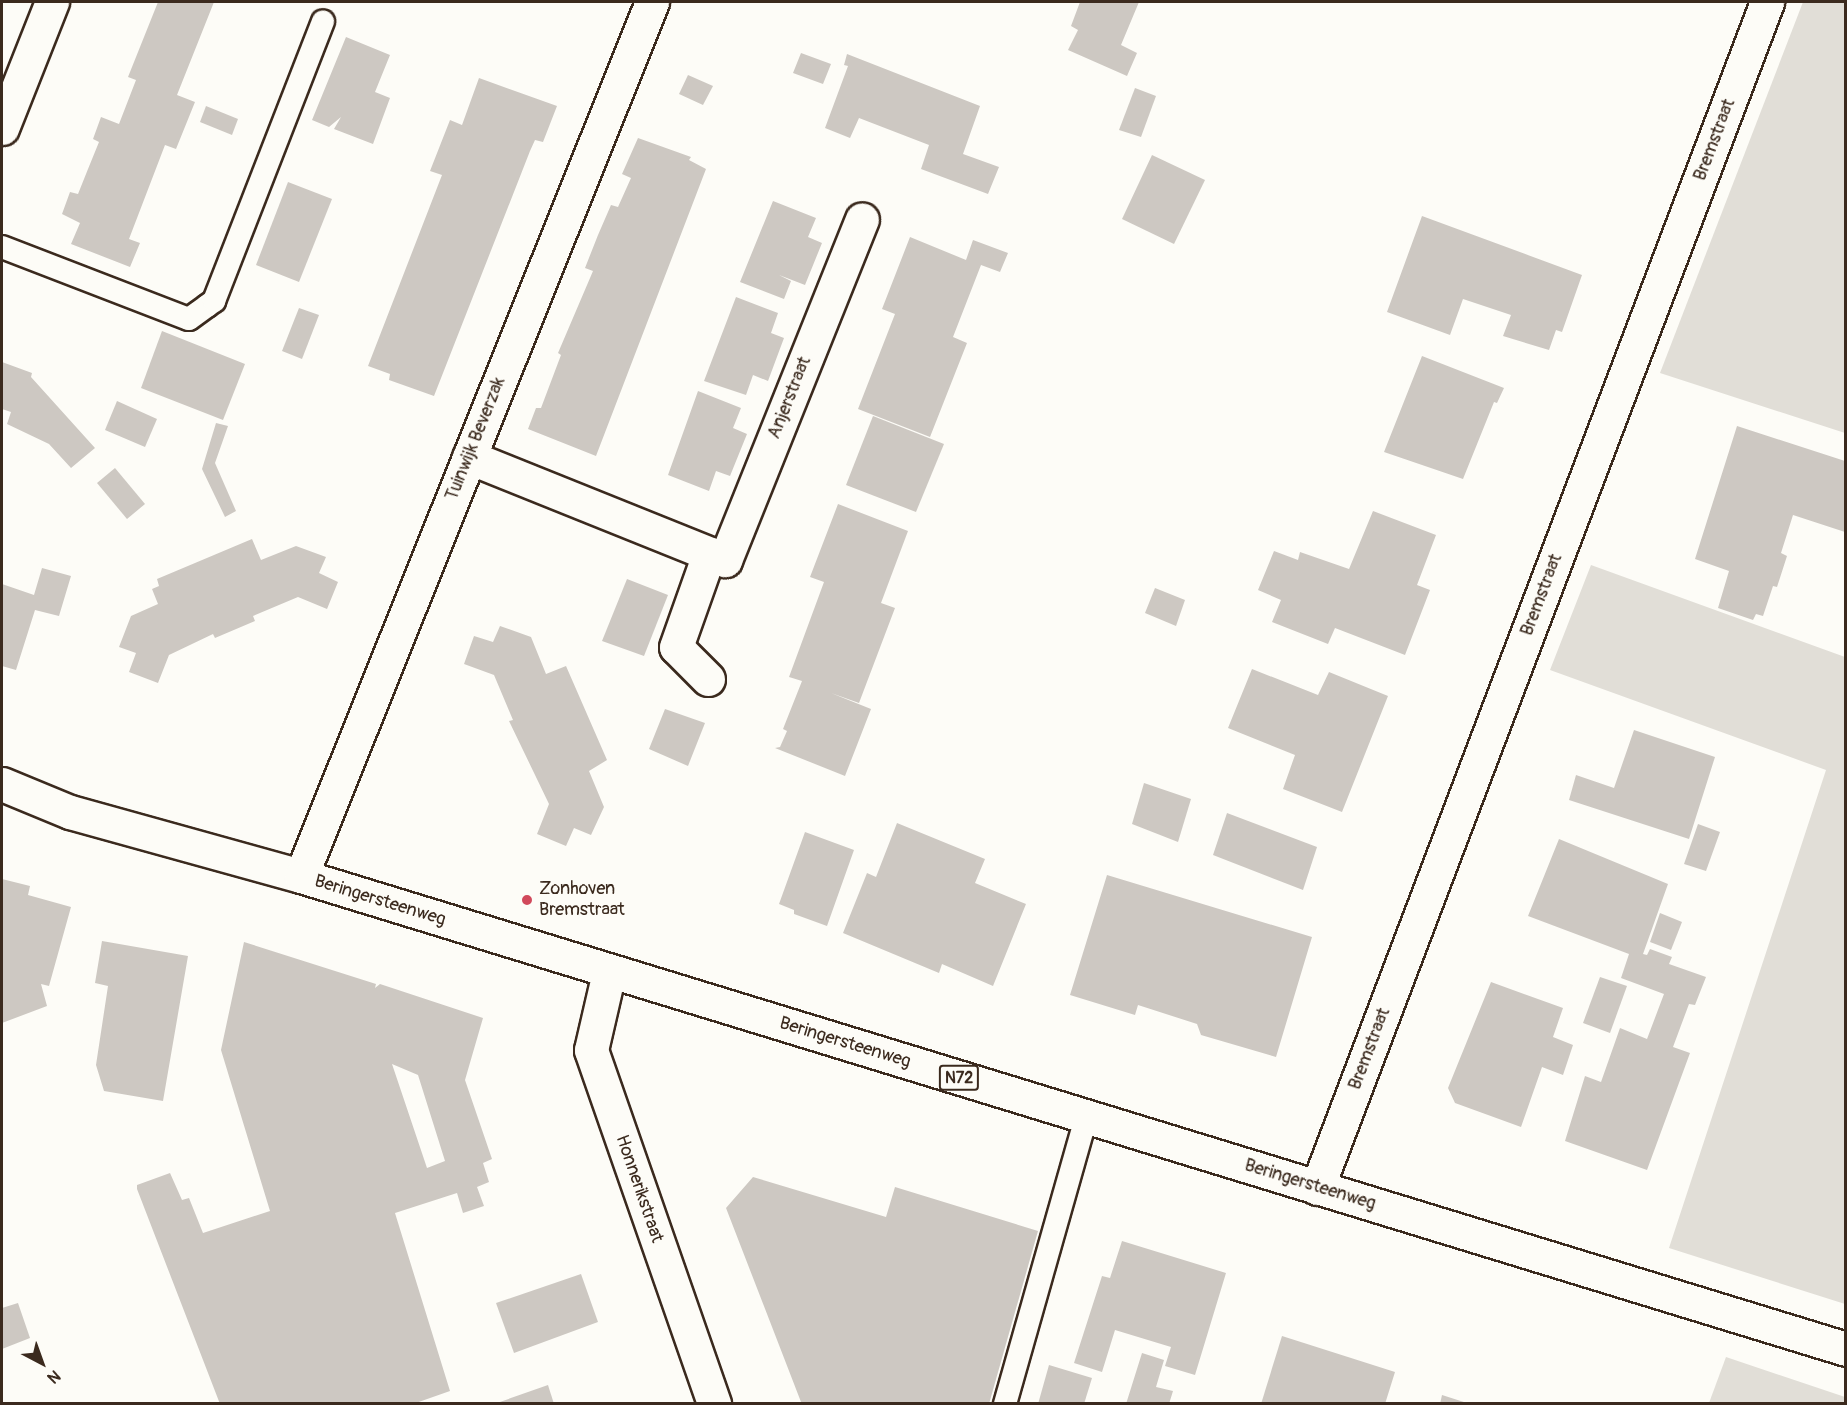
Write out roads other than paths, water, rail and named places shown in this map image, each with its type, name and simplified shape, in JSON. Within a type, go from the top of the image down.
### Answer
[{"type":"street","points":[[2,128],[52,2]]},
{"type":"street","name":"Tuinwijk Beverzak","points":[[300,876],[652,2]]},
{"type":"street","name":"Bremstraat","points":[[1317,1188],[1767,2]]},
{"type":"street","name":"Anjerstraat","points":[[709,554],[725,560],[862,220]]},
{"type":"street","points":[[470,457],[709,554],[676,647],[708,679]]},
{"type":"street","name":"Beringersteenweg","points":[[6,790],[70,813],[300,876],[1845,1349]]},
{"type":"street","name":"Honnerikstraat","points":[[609,972],[591,1050],[714,1404]]},
{"type":"lane","points":[[2,247],[189,319],[198,313],[214,301],[323,21]]},
{"type":"lane","points":[[1005,1404],[1086,1117]]},
{"type":"place","name":"Zonhoven Bremstraat","points":[[527,900]]}]
